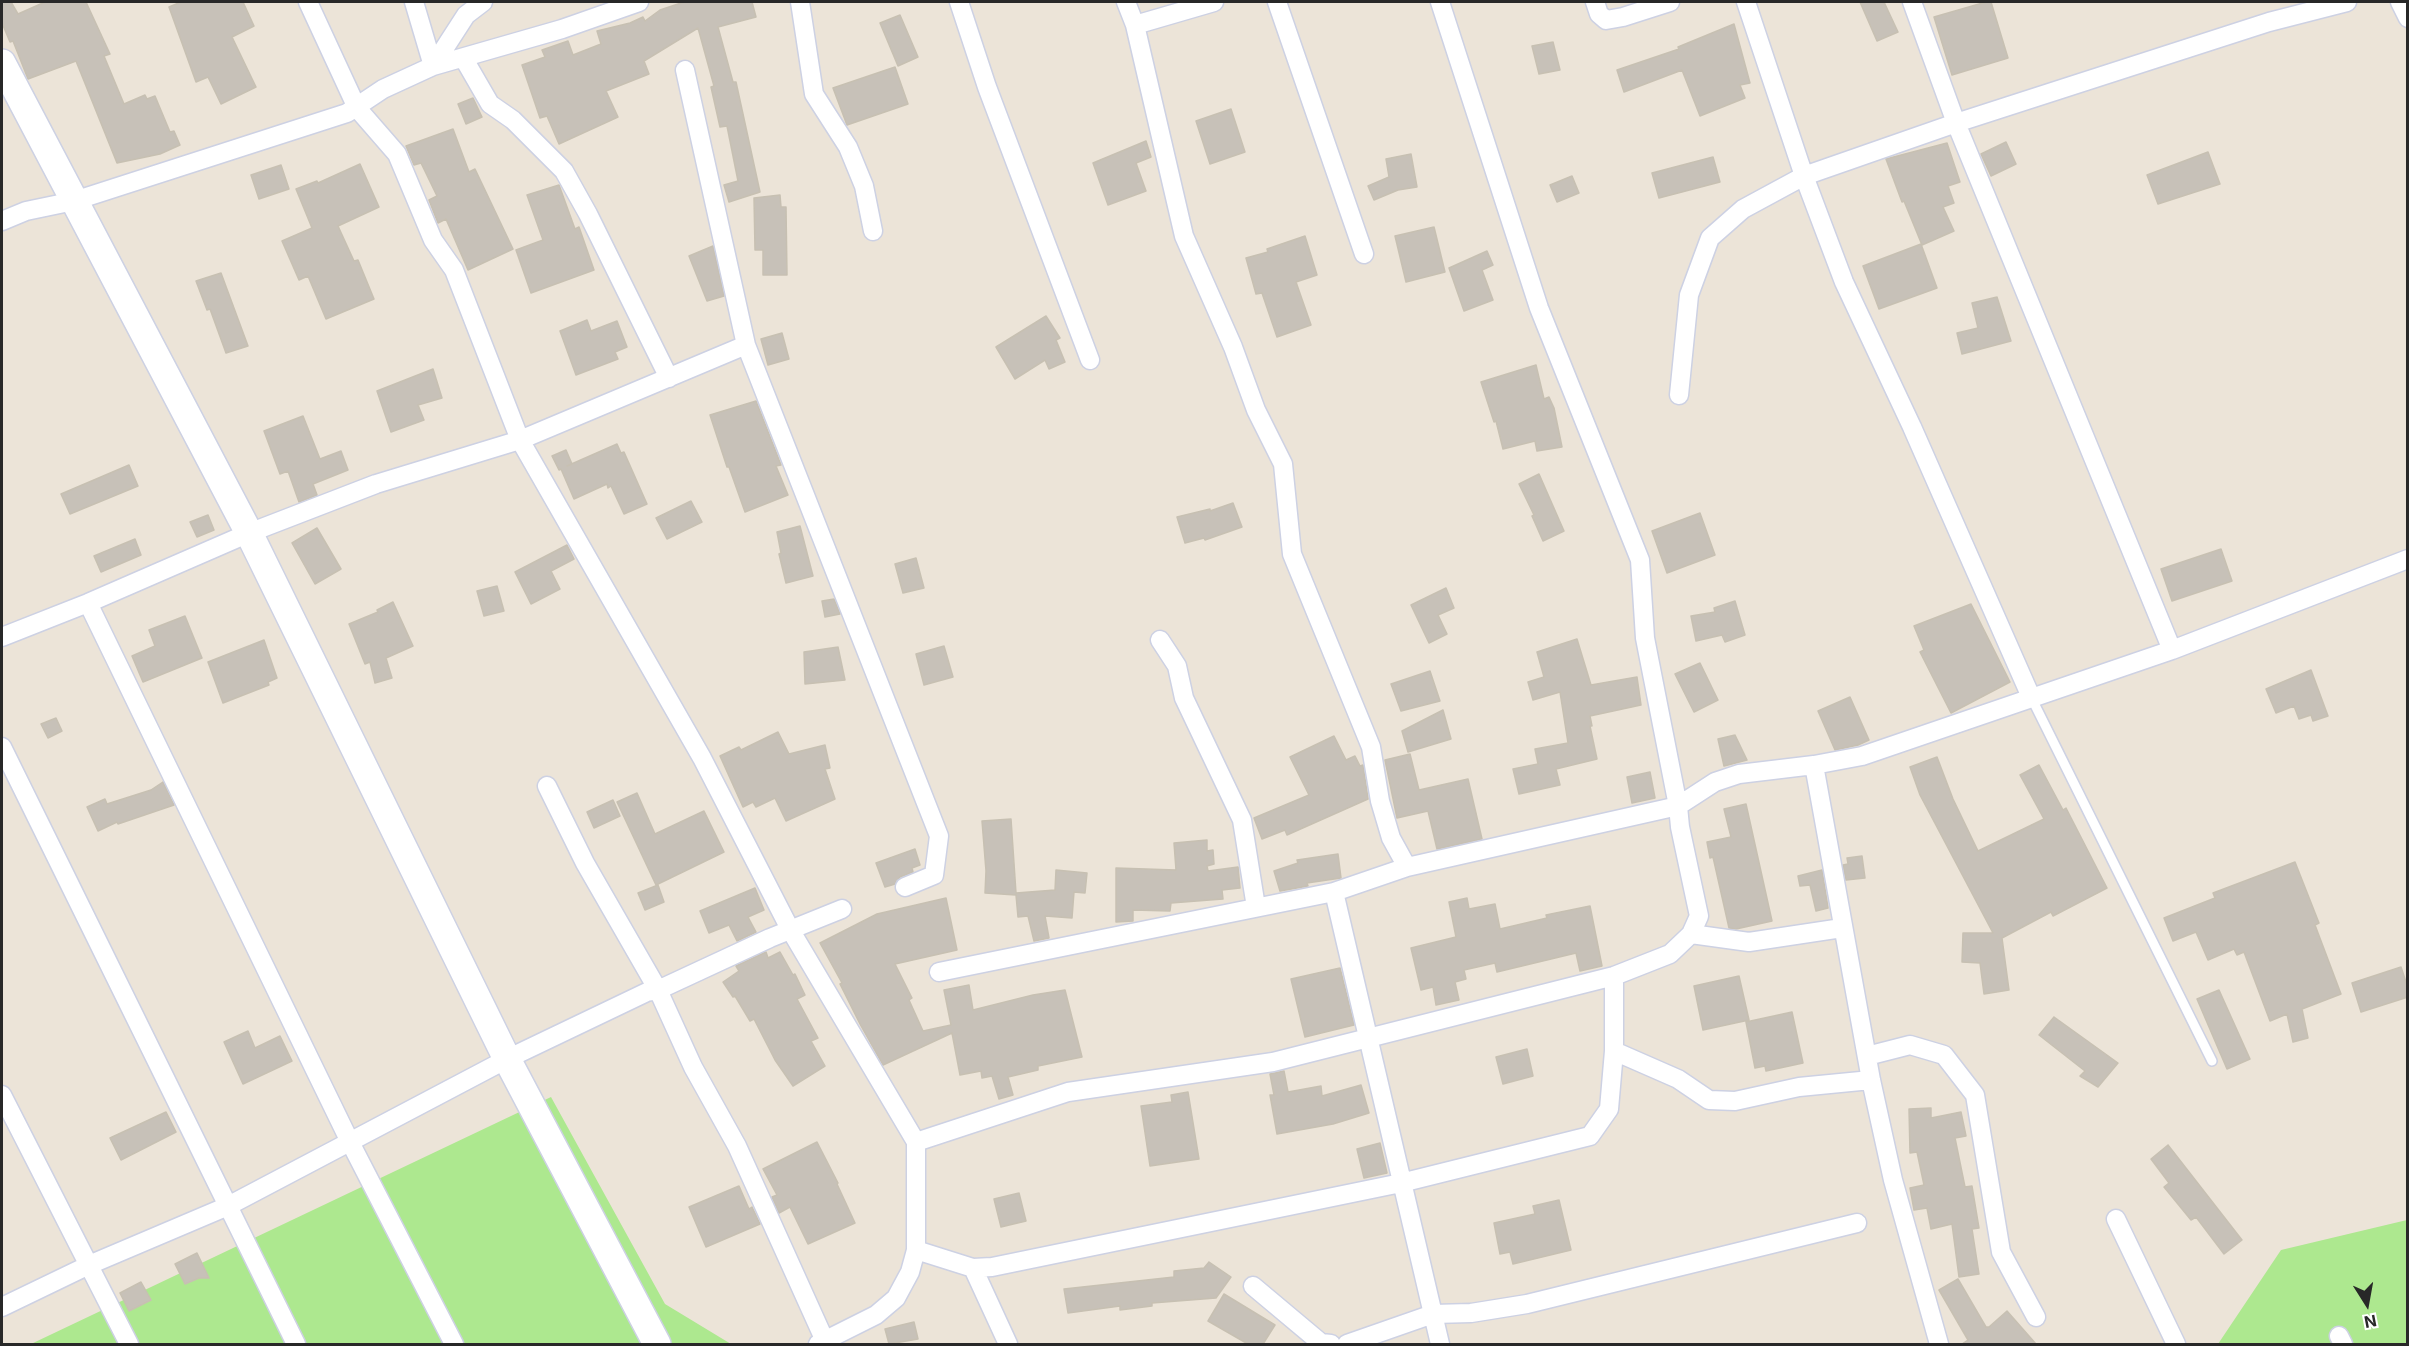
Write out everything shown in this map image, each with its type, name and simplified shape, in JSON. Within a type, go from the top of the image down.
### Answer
[{"type":"street","points":[[308,2],[357,108],[397,154],[432,240],[454,270],[520,440],[702,758],[791,931],[916,1142],[916,1250],[910,1272],[897,1298],[876,1315],[822,1343],[737,1146],[693,1067],[658,990],[585,863],[547,786]]},
{"type":"street","points":[[414,2],[433,66]]},
{"type":"street","points":[[433,66],[466,15],[483,2]]},
{"type":"street","points":[[2,221],[26,211],[75,201],[347,113],[383,89],[433,66],[464,59],[600,8],[639,2]]},
{"type":"street","points":[[800,2],[814,94],[848,147],[864,186],[873,231]]},
{"type":"street","points":[[959,2],[987,87],[1090,360]]},
{"type":"street","points":[[1126,2],[1135,25],[1185,236],[1233,347],[1256,410],[1282,464],[1292,554],[1371,747],[1380,801],[1391,838],[1407,867]]},
{"type":"street","points":[[1135,25],[1214,2]]},
{"type":"street","points":[[1277,2],[1364,255]]},
{"type":"street","points":[[916,1142],[1068,1092],[1273,1062],[1614,976],[1670,954],[1691,934],[1699,916],[1645,638],[1641,560],[1539,308],[1440,2]]},
{"type":"street","points":[[1595,2],[1599,14],[1606,20],[1670,2]]},
{"type":"street","points":[[1746,2],[1804,176],[1844,282],[1912,428],[2031,697]]},
{"type":"street","points":[[1912,2],[1956,123],[2172,650]]},
{"type":"street","points":[[1679,395],[1689,294],[1710,238],[1743,209],[1804,176],[1956,123],[2269,22],[2346,2]]},
{"type":"street","points":[[2400,2],[2408,18]]},
{"type":"street","points":[[464,59],[490,104],[513,120],[564,171],[588,214],[669,378]]},
{"type":"street","points":[[2,63],[249,533],[507,1059],[657,1344]]},
{"type":"street","points":[[685,70],[746,345],[939,837],[934,875],[905,887]]},
{"type":"street","points":[[2,637],[88,603],[249,533],[376,484],[520,440],[746,345]]},
{"type":"street","points":[[939,972],[1334,892],[1407,867],[1678,806],[1715,782],[1739,774],[1814,765],[1862,756],[2172,650],[2408,559]]},
{"type":"street","points":[[88,603],[350,1142],[454,1344]]},
{"type":"street","points":[[1160,640],[1177,666],[1184,698],[1242,820],[1256,908]]},
{"type":"street","points":[[2,747],[296,1344]]},
{"type":"street","points":[[1814,765],[1871,1080],[1893,1180],[1939,1344]]},
{"type":"street","points":[[1334,892],[1366,1038],[1440,1344]]},
{"type":"street","points":[[2,1306],[89,1265],[228,1206],[507,1059],[646,992],[658,990],[770,938],[842,909]]},
{"type":"street","points":[[1691,934],[1749,942],[1842,928]]},
{"type":"street","points":[[916,1250],[973,1268],[992,1267],[1401,1183],[1590,1136],[1609,1109],[1614,1051],[1614,976]]},
{"type":"street","points":[[1867,1056],[1910,1046],[1944,1055],[1975,1095],[2001,1252],[2037,1317]]},
{"type":"street","points":[[1614,1051],[1677,1078],[1708,1100],[1735,1101],[1799,1087],[1871,1080]]},
{"type":"street","points":[[2,1095],[129,1344]]},
{"type":"street","points":[[2116,1219],[2176,1344]]},
{"type":"street","points":[[1347,1344],[1433,1314],[1472,1313],[1527,1304],[1857,1223]]},
{"type":"street","points":[[973,1268],[1008,1344]]},
{"type":"street","points":[[1253,1287],[1322,1343],[1331,1344]]},
{"type":"lane","points":[[2031,697],[2212,1061]]},
{"type":"green space","points":[[551,1097],[665,1304],[731,1344],[31,1344]]},
{"type":"green space","points":[[2407,1220],[2407,1344],[2218,1344],[2281,1250]]},
{"type":"building","points":[[2,2],[11,2],[18,14],[45,2],[86,2],[110,54],[104,56],[124,104],[145,95],[147,99],[155,96],[170,132],[174,131],[180,145],[160,154],[117,163],[76,61],[28,79],[13,41],[10,42],[2,23]]},
{"type":"building","points":[[181,2],[243,2],[254,26],[232,37],[256,87],[221,104],[208,77],[196,82],[169,7]]},
{"type":"building","points":[[684,2],[752,2],[756,17],[718,27],[733,82],[736,82],[760,192],[729,202],[724,185],[738,181],[727,126],[720,127],[711,87],[714,86],[698,28],[644,61],[649,74],[606,91],[618,117],[559,144],[547,116],[540,118],[522,65],[545,57],[542,50],[568,41],[573,55],[601,44],[597,31],[630,23],[643,17],[645,21],[660,10]]},
{"type":"building","points":[[1860,2],[1884,2],[1898,32],[1877,41]]},
{"type":"building","points":[[1991,2],[2008,58],[1952,75],[1934,17]]},
{"type":"building","points":[[900,15],[918,57],[898,66],[880,23]]},
{"type":"building","points":[[1734,24],[1750,83],[1740,85],[1745,98],[1700,116],[1682,70],[1624,92],[1617,70],[1679,49],[1678,47]]},
{"type":"building","points":[[1553,42],[1560,70],[1539,74],[1532,46]]},
{"type":"building","points":[[895,67],[908,104],[847,125],[833,88]]},
{"type":"building","points":[[473,98],[482,117],[466,124],[458,104]]},
{"type":"building","points":[[1231,109],[1245,152],[1210,164],[1196,121]]},
{"type":"building","points":[[453,129],[469,172],[475,169],[513,249],[468,270],[446,219],[438,223],[429,200],[437,196],[421,163],[414,165],[406,146]]},
{"type":"building","points":[[1146,141],[1151,157],[1136,163],[1146,191],[1108,205],[1093,163]]},
{"type":"building","points":[[2006,142],[2016,164],[1991,176],[1981,154]]},
{"type":"building","points":[[1947,143],[1960,182],[1948,186],[1954,203],[1943,207],[1954,231],[1922,245],[1904,201],[1902,202],[1886,159]]},
{"type":"building","points":[[2208,152],[2220,184],[2158,204],[2147,175]]},
{"type":"building","points":[[1411,154],[1417,187],[1398,190],[1374,200],[1368,186],[1389,177],[1386,159]]},
{"type":"building","points":[[1713,157],[1720,182],[1659,198],[1652,173]]},
{"type":"building","points":[[360,164],[379,207],[338,226],[354,261],[358,260],[374,299],[326,319],[308,276],[299,280],[282,241],[312,228],[296,189],[317,181],[318,183]]},
{"type":"building","points":[[281,165],[289,189],[259,199],[251,175]]},
{"type":"building","points":[[1572,176],[1579,193],[1557,202],[1550,185]]},
{"type":"building","points":[[559,185],[575,229],[579,227],[594,270],[531,293],[516,250],[543,240],[527,195]]},
{"type":"building","points":[[780,195],[781,207],[786,207],[787,275],[763,275],[763,250],[755,250],[754,198]]},
{"type":"building","points":[[1434,227],[1445,272],[1406,282],[1395,236]]},
{"type":"building","points":[[1305,236],[1317,275],[1296,282],[1311,325],[1277,337],[1262,293],[1256,294],[1246,258],[1268,252],[1267,249]]},
{"type":"building","points":[[1921,244],[1937,288],[1879,309],[1863,266]]},
{"type":"building","points":[[713,246],[724,296],[707,301],[689,256]]},
{"type":"building","points":[[1487,251],[1493,265],[1482,270],[1493,300],[1464,311],[1449,268]]},
{"type":"building","points":[[221,273],[248,346],[226,353],[210,309],[207,310],[196,281]]},
{"type":"building","points":[[1997,297],[2011,341],[1962,354],[1957,333],[1978,328],[1972,303]]},
{"type":"building","points":[[1046,316],[1060,338],[1056,340],[1065,362],[1049,369],[1045,360],[1015,379],[996,347]]},
{"type":"building","points":[[587,320],[591,331],[617,321],[627,347],[615,352],[618,359],[576,375],[560,331]]},
{"type":"building","points":[[782,333],[789,359],[768,365],[761,339]]},
{"type":"building","points":[[1536,365],[1544,399],[1549,397],[1554,408],[1562,447],[1537,451],[1535,441],[1503,449],[1496,421],[1494,422],[1481,382]]},
{"type":"building","points":[[433,369],[442,398],[418,405],[424,420],[391,432],[377,391]]},
{"type":"building","points":[[756,401],[781,465],[776,466],[788,495],[745,512],[710,415]]},
{"type":"building","points":[[303,416],[320,459],[341,451],[348,470],[313,484],[317,495],[299,502],[288,471],[280,474],[264,431]]},
{"type":"building","points":[[617,444],[621,453],[624,452],[647,504],[624,514],[611,486],[608,488],[607,484],[574,499],[561,469],[559,470],[552,456],[566,450],[572,464]]},
{"type":"building","points":[[129,465],[138,486],[70,514],[61,494]]},
{"type":"building","points":[[1539,474],[1564,531],[1543,541],[1519,484]]},
{"type":"building","points":[[691,501],[702,522],[667,539],[656,518]]},
{"type":"building","points":[[1233,503],[1242,527],[1205,540],[1204,538],[1185,543],[1177,517],[1210,509],[1210,511]]},
{"type":"building","points":[[1700,513],[1715,555],[1667,573],[1652,531]]},
{"type":"building","points":[[208,515],[214,530],[197,537],[190,522]]},
{"type":"building","points":[[800,526],[813,576],[786,583],[779,554],[781,553],[777,532]]},
{"type":"building","points":[[317,528],[341,569],[315,584],[292,543]]},
{"type":"building","points":[[135,539],[141,555],[101,572],[94,556]]},
{"type":"building","points":[[567,545],[574,559],[551,571],[560,589],[531,604],[515,572]]},
{"type":"building","points":[[2221,549],[2232,581],[2172,601],[2161,569]]},
{"type":"building","points":[[916,558],[924,588],[903,593],[895,564]]},
{"type":"building","points":[[497,586],[504,611],[484,616],[477,591]]},
{"type":"building","points":[[1446,588],[1454,608],[1438,615],[1447,634],[1429,643],[1411,605]]},
{"type":"building","points":[[834,599],[840,614],[825,617],[822,601]]},
{"type":"building","points":[[1735,601],[1745,635],[1725,642],[1722,635],[1696,641],[1691,616],[1715,612],[1714,608]]},
{"type":"building","points":[[393,602],[413,646],[386,658],[392,678],[375,683],[370,662],[365,664],[349,624],[378,612],[377,610]]},
{"type":"building","points":[[1971,604],[2010,682],[1951,713],[1920,652],[1924,650],[1914,626]]},
{"type":"building","points":[[185,616],[202,658],[143,682],[132,656],[155,646],[149,630]]},
{"type":"building","points":[[1577,639],[1591,685],[1637,677],[1641,705],[1590,716],[1597,759],[1556,769],[1560,785],[1519,794],[1513,769],[1538,764],[1535,749],[1568,743],[1560,692],[1533,700],[1528,682],[1544,677],[1537,652]]},
{"type":"building","points":[[264,640],[277,678],[268,682],[269,685],[223,703],[208,662]]},
{"type":"building","points":[[944,646],[953,677],[924,685],[916,654]]},
{"type":"building","points":[[838,647],[845,680],[805,684],[804,652]]},
{"type":"building","points":[[1700,663],[1718,700],[1694,712],[1675,674]]},
{"type":"building","points":[[2311,670],[2328,716],[2313,721],[2311,715],[2299,719],[2294,706],[2276,713],[2266,689]]},
{"type":"building","points":[[1430,671],[1440,701],[1401,711],[1391,684]]},
{"type":"building","points":[[1850,697],[1869,740],[1835,750],[1818,711]]},
{"type":"building","points":[[1443,710],[1451,739],[1408,752],[1402,731]]},
{"type":"building","points":[[56,718],[62,731],[48,738],[41,724]]},
{"type":"building","points":[[778,732],[789,754],[825,745],[830,768],[825,769],[835,799],[786,821],[775,798],[756,807],[753,802],[743,807],[720,756],[739,747],[741,750]]},
{"type":"building","points":[[1735,735],[1747,760],[1724,766],[1718,739]]},
{"type":"building","points":[[1334,736],[1346,760],[1355,756],[1360,766],[1363,765],[1368,799],[1287,835],[1285,830],[1262,839],[1254,818],[1309,795],[1290,757]]},
{"type":"building","points":[[1410,754],[1419,790],[1468,779],[1482,839],[1437,849],[1428,811],[1397,818],[1385,760]]},
{"type":"building","points":[[1937,757],[1953,799],[1978,851],[2044,819],[2020,775],[2039,765],[2063,810],[2066,808],[2107,888],[2053,916],[2051,912],[2002,938],[2009,990],[1984,994],[1980,963],[1962,962],[1963,933],[1993,933],[1920,795],[1910,767]]},
{"type":"building","points":[[1650,772],[1655,798],[1632,803],[1627,777]]},
{"type":"building","points":[[163,782],[174,805],[118,824],[117,822],[98,831],[87,807],[105,799],[107,804],[151,790]]},
{"type":"building","points":[[637,793],[655,834],[704,811],[724,852],[656,885],[617,802]]},
{"type":"building","points":[[613,800],[620,816],[594,828],[587,812]]},
{"type":"building","points":[[1746,804],[1772,921],[1736,929],[1729,928],[1713,857],[1710,858],[1707,842],[1731,837],[1724,809]]},
{"type":"building","points":[[1011,819],[1016,893],[1055,890],[1056,870],[1087,873],[1085,893],[1074,892],[1072,918],[1045,916],[1049,938],[1034,941],[1028,916],[1018,917],[1016,895],[985,893],[986,871],[982,821]]},
{"type":"building","points":[[1207,840],[1207,851],[1213,850],[1214,864],[1207,866],[1208,871],[1238,867],[1240,888],[1222,890],[1223,899],[1171,903],[1170,911],[1133,910],[1133,921],[1116,922],[1116,868],[1176,870],[1174,843]]},
{"type":"building","points":[[915,849],[920,865],[912,868],[913,872],[900,877],[895,884],[885,887],[876,863]]},
{"type":"building","points":[[1338,854],[1341,878],[1307,883],[1308,886],[1280,891],[1274,871],[1298,863],[1297,860]]},
{"type":"building","points":[[1862,856],[1865,878],[1846,880],[1843,865],[1848,864],[1847,858]]},
{"type":"building","points":[[2295,862],[2319,923],[2315,925],[2341,994],[2302,1009],[2308,1038],[2293,1042],[2287,1014],[2270,1021],[2244,952],[2237,955],[2234,949],[2208,960],[2196,932],[2173,941],[2164,918],[2215,898],[2213,893]]},
{"type":"building","points":[[1822,870],[1828,908],[1816,911],[1810,885],[1800,886],[1798,876]]},
{"type":"building","points":[[658,885],[664,902],[645,910],[638,893]]},
{"type":"building","points":[[755,888],[764,910],[748,917],[756,932],[737,941],[729,925],[709,933],[700,911]]},
{"type":"building","points":[[946,898],[957,950],[895,964],[912,998],[909,1000],[923,1031],[951,1025],[944,990],[969,985],[973,1010],[1033,995],[1065,990],[1082,1057],[1038,1066],[1038,1070],[1008,1077],[1013,1095],[999,1099],[992,1076],[982,1078],[981,1071],[960,1075],[952,1033],[883,1065],[820,943],[877,914]]},
{"type":"building","points":[[1467,898],[1469,909],[1495,904],[1500,929],[1547,918],[1546,915],[1590,906],[1602,966],[1580,971],[1576,953],[1497,972],[1495,963],[1464,970],[1466,979],[1455,982],[1459,1000],[1436,1005],[1433,987],[1421,990],[1411,948],[1456,937],[1449,902]]},
{"type":"building","points":[[766,952],[768,958],[780,952],[793,975],[795,974],[805,995],[797,999],[818,1038],[811,1041],[825,1066],[793,1086],[775,1060],[754,1019],[750,1021],[735,996],[733,997],[723,982],[739,971],[736,966]]},
{"type":"building","points":[[2401,967],[2408,988],[2408,997],[2361,1012],[2352,983]]},
{"type":"building","points":[[1340,968],[1354,1025],[1305,1037],[1291,979]]},
{"type":"building","points":[[1739,976],[1749,1020],[1703,1030],[1694,986]]},
{"type":"building","points":[[2219,990],[2250,1059],[2227,1069],[2197,999]]},
{"type":"building","points":[[1792,1012],[1803,1063],[1766,1071],[1765,1066],[1755,1068],[1746,1022]]},
{"type":"building","points":[[2054,1017],[2118,1063],[2098,1087],[2080,1076],[2085,1071],[2039,1035]]},
{"type":"building","points":[[248,1031],[255,1048],[280,1036],[292,1061],[243,1084],[224,1042]]},
{"type":"building","points":[[1527,1049],[1533,1076],[1503,1084],[1496,1057]]},
{"type":"building","points":[[1284,1071],[1288,1092],[1321,1086],[1322,1096],[1361,1085],[1369,1113],[1333,1124],[1277,1134],[1270,1095],[1274,1095],[1270,1074]]},
{"type":"building","points":[[1188,1092],[1199,1159],[1150,1166],[1141,1106],[1172,1102],[1171,1095]]},
{"type":"building","points":[[1931,1108],[1931,1118],[1961,1112],[1966,1136],[1955,1138],[1965,1187],[1972,1186],[1979,1228],[1972,1229],[1979,1274],[1959,1277],[1952,1224],[1931,1229],[1927,1208],[1914,1210],[1910,1188],[1924,1185],[1917,1152],[1910,1153],[1909,1109]]},
{"type":"building","points":[[166,1112],[176,1132],[121,1160],[110,1138]]},
{"type":"building","points":[[817,1142],[855,1223],[808,1244],[790,1207],[779,1213],[772,1197],[777,1195],[763,1169]]},
{"type":"building","points":[[1380,1143],[1387,1173],[1364,1178],[1357,1149]]},
{"type":"building","points":[[2168,1145],[2242,1240],[2224,1254],[2196,1217],[2191,1220],[2164,1187],[2169,1183],[2151,1159]]},
{"type":"building","points":[[739,1186],[749,1209],[752,1207],[760,1224],[706,1247],[689,1207]]},
{"type":"building","points":[[1019,1193],[1026,1221],[1001,1227],[994,1199]]},
{"type":"building","points":[[1559,1200],[1571,1250],[1513,1264],[1510,1252],[1500,1254],[1494,1223],[1535,1214],[1533,1206]]},
{"type":"building","points":[[197,1253],[209,1278],[199,1278],[185,1284],[175,1264]]},
{"type":"building","points":[[1209,1262],[1231,1277],[1216,1298],[1152,1303],[1152,1306],[1120,1310],[1120,1306],[1068,1313],[1064,1289],[1174,1277],[1174,1271],[1204,1268]]},
{"type":"building","points":[[1958,1279],[1986,1327],[1989,1327],[2007,1311],[2036,1344],[1962,1344],[1968,1340],[1939,1290]]},
{"type":"building","points":[[141,1282],[151,1300],[129,1311],[120,1293]]},
{"type":"building","points":[[1224,1294],[1275,1325],[1263,1344],[1248,1344],[1208,1321]]},
{"type":"building","points":[[914,1322],[918,1339],[889,1344],[885,1329]]}]
